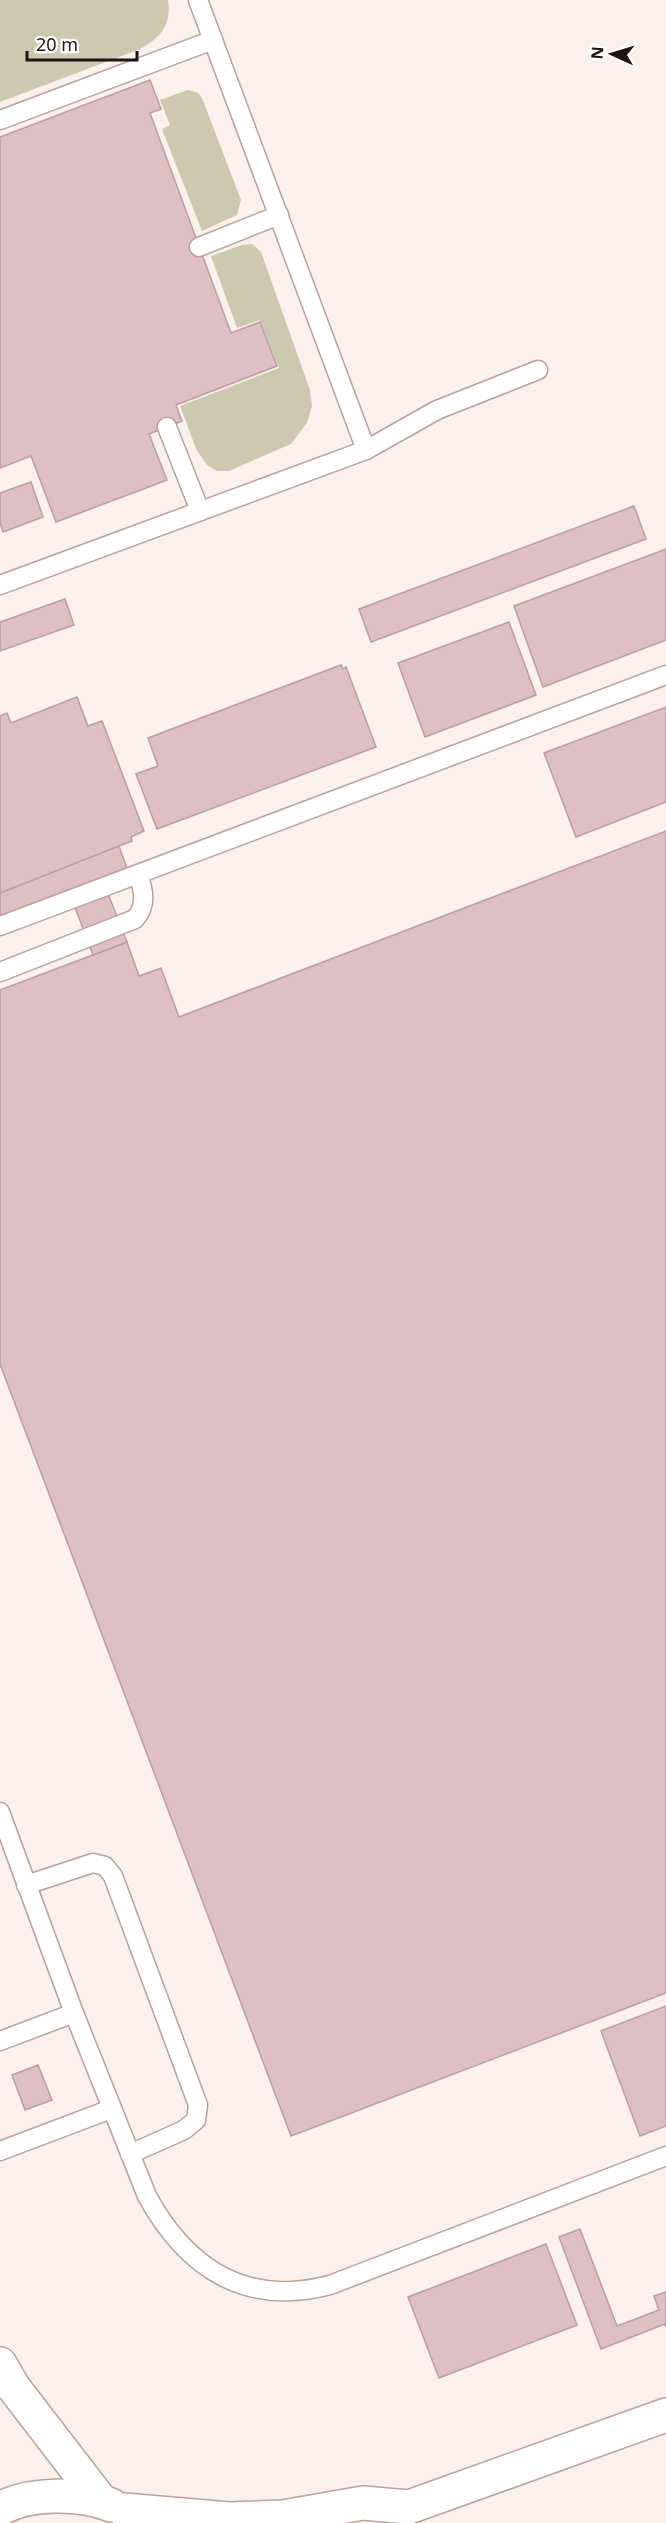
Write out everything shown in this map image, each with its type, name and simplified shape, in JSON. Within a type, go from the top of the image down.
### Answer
[{"type":"street","points":[[0,2364],[14,2388],[123,2512]]},
{"type":"street","points":[[0,2509],[7,2505],[53,2495],[123,2512],[229,2519],[283,2517],[363,2503],[402,2515],[666,2415]]},
{"type":"lane","points":[[198,0],[366,450]]},
{"type":"lane","points":[[0,120],[213,40]]},
{"type":"lane","points":[[199,247],[279,215]]},
{"type":"lane","points":[[0,585],[366,450],[437,410],[538,370]]},
{"type":"lane","points":[[167,427],[200,511]]},
{"type":"lane","points":[[0,926],[666,675]]},
{"type":"lane","points":[[0,972],[135,919],[143,906],[143,887],[138,874]]},
{"type":"lane","points":[[0,1812],[74,2013],[147,2196],[161,2222],[198,2261],[220,2277],[264,2291],[307,2291],[330,2285],[666,2156]]},
{"type":"lane","points":[[26,1885],[93,1863],[105,1866],[113,1876],[198,2105],[196,2120],[184,2130],[130,2154]]},
{"type":"lane","points":[[0,2041],[74,2013]]},
{"type":"lane","points":[[0,2151],[111,2109]]},
{"type":"shaded area","points":[[0,0],[168,0],[169,9],[163,30],[140,49],[0,102]]},
{"type":"shaded area","points":[[188,90],[198,93],[202,98],[241,200],[237,215],[202,231],[162,129],[170,125],[160,100]]},
{"type":"shaded area","points":[[252,244],[261,252],[310,390],[312,406],[307,423],[291,444],[229,471],[217,471],[207,465],[197,451],[180,406],[279,368],[260,320],[237,328],[211,256],[242,245]]},
{"type":"building","points":[[150,80],[161,109],[150,113],[231,333],[260,322],[277,366],[176,405],[182,421],[149,434],[167,480],[56,522],[31,456],[0,468],[0,137]]},
{"type":"building","points":[[31,482],[43,517],[3,532],[0,523],[0,493]]},
{"type":"building","points":[[634,506],[646,539],[371,642],[359,609]]},
{"type":"building","points":[[666,549],[666,640],[543,687],[514,606]]},
{"type":"building","points":[[65,599],[74,625],[0,651],[0,622]]},
{"type":"building","points":[[509,622],[536,695],[425,737],[398,663]]},
{"type":"building","points":[[341,665],[343,669],[346,667],[376,747],[157,829],[136,774],[158,766],[148,738]]},
{"type":"building","points":[[77,697],[88,726],[102,721],[144,831],[131,837],[132,841],[0,893],[0,716],[7,713],[11,723]]},
{"type":"building","points":[[666,707],[666,802],[576,837],[544,753]]},
{"type":"building","points":[[666,831],[666,1993],[291,2136],[0,1364],[0,990],[127,942],[139,976],[161,968],[179,1017]]},
{"type":"building","points":[[119,846],[128,871],[103,881],[127,942],[93,955],[70,894],[0,921],[0,893]]},
{"type":"building","points":[[666,2006],[666,2126],[640,2136],[601,2031]]},
{"type":"building","points":[[38,2065],[52,2100],[25,2110],[12,2075]]},
{"type":"building","points":[[580,2229],[617,2326],[659,2310],[654,2296],[666,2292],[666,2327],[665,2324],[601,2349],[559,2237]]},
{"type":"building","points":[[546,2244],[577,2325],[439,2378],[408,2297]]}]
